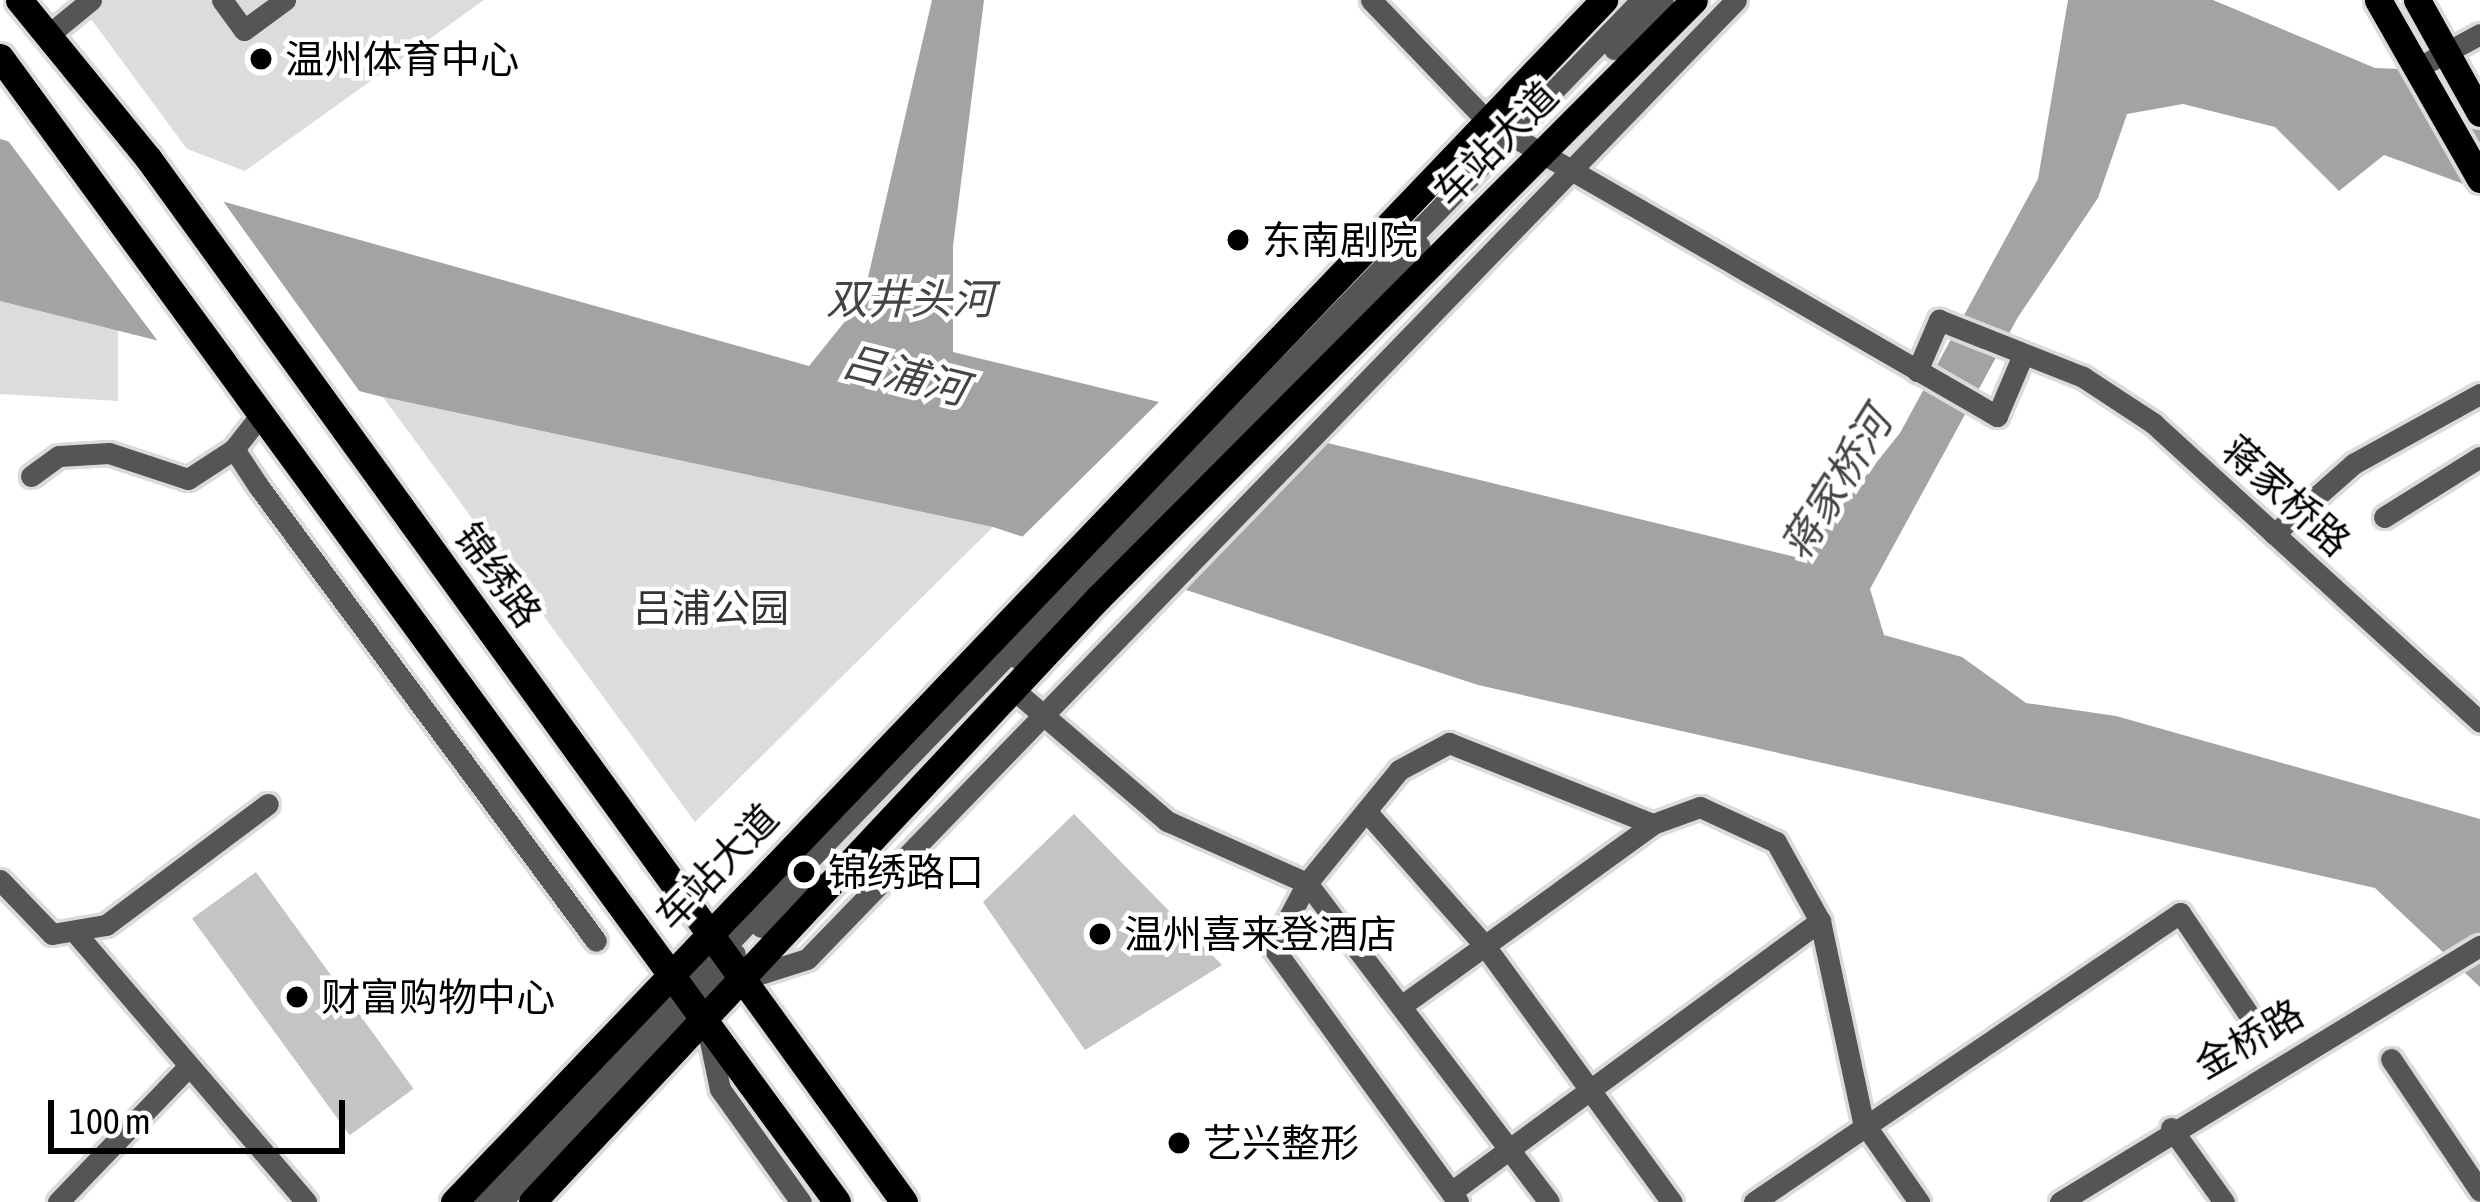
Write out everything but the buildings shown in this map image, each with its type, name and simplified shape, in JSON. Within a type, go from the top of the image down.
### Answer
[{"type":"main road","name":"锦绣路","points":[[19,0],[148,158],[904,1202]]},
{"type":"main road","name":"车站大道","points":[[532,1202],[687,995],[723,956],[1013,689],[1354,344],[1515,138],[1604,0]]},
{"type":"main road","name":"车站大道","points":[[454,1202],[687,995],[1040,590],[1315,302],[1515,138],[1694,0]]},
{"type":"main road","points":[[2378,0],[2480,179]]},
{"type":"main road","points":[[2417,0],[2480,113]]},
{"type":"main road","points":[[0,57],[836,1202]]},
{"type":"street","points":[[47,36],[91,0]]},
{"type":"street","points":[[222,0],[244,30],[286,0]]},
{"type":"street","points":[[1371,0],[1515,138],[1997,416],[2022,357]]},
{"type":"street","points":[[1117,544],[1202,472],[1641,0]]},
{"type":"street","points":[[723,956],[1117,544],[1215,433],[1515,138],[1663,0]]},
{"type":"street","points":[[723,956],[800,965],[1369,369],[1736,0]]},
{"type":"street","points":[[2419,67],[2452,63],[2480,34]]},
{"type":"street","name":"蒋家桥路","points":[[1917,371],[1939,320],[2022,357],[2083,377],[2153,423],[2480,722]]},
{"type":"street","points":[[2274,534],[2354,464],[2480,394]]},
{"type":"street","points":[[31,476],[59,456],[109,453],[188,479],[234,449],[259,417]]},
{"type":"street","points":[[234,449],[480,799],[596,941]]},
{"type":"street","points":[[2384,517],[2480,457]]},
{"type":"street","points":[[1013,689],[1167,820],[1307,883],[1549,1202]]},
{"type":"street","points":[[1653,824],[1448,742],[1399,770],[1307,883],[1273,947],[1455,1197],[1509,1150],[1820,921]]},
{"type":"street","points":[[0,880],[52,934],[106,925],[268,804]]},
{"type":"street","points":[[1401,1006],[1653,824],[1700,806],[1740,819],[1803,875],[1820,921],[1863,1122],[1919,1202]]},
{"type":"street","points":[[1366,811],[1485,946],[1672,1202]]},
{"type":"street","points":[[1754,1202],[1863,1122],[2180,913],[2247,1012]]},
{"type":"street","points":[[74,931],[185,1070],[306,1202]]},
{"type":"street","name":"金桥路","points":[[2060,1202],[2171,1128],[2480,946]]},
{"type":"street","points":[[478,1202],[687,995]]},
{"type":"street","points":[[501,1202],[687,995]]},
{"type":"street","points":[[687,995],[720,1089],[801,1202]]},
{"type":"street","points":[[2391,1059],[2480,1191]]},
{"type":"street","points":[[58,1202],[185,1070]]},
{"type":"street","points":[[2171,1128],[2224,1202]]},
{"type":"green space","name":"温州体育中心","points":[[77,0],[484,0],[245,171],[187,149]]},
{"type":"green space","points":[[0,301],[118,330],[118,401],[0,394]]},
{"type":"green space","name":"吕浦公园","points":[[383,397],[993,527],[695,822]]},
{"type":"water","points":[[932,0],[984,0],[953,246],[953,352],[1800,558],[1900,433],[2038,179],[2068,0],[2213,0],[2375,68],[2426,70],[2480,91],[2480,190],[2384,155],[2339,191],[2275,127],[2183,104],[2127,114],[2098,198],[2018,317],[1870,589],[1884,635],[1962,657],[2026,703],[2116,716],[2480,819],[2480,987],[2375,888],[1478,685],[993,527],[383,397],[0,301],[0,139],[809,366],[863,299]]},
{"type":"pier","points":[[3,134],[218,194],[365,399],[163,348]]},
{"type":"pier","points":[[1164,397],[1325,436],[1176,593],[1018,541]]},
{"type":"place","name":"温州体育中心","points":[[261,59]]},
{"type":"place","name":"东南剧院","points":[[1238,240]]},
{"type":"place","name":"锦绣路口","points":[[804,872]]},
{"type":"place","name":"温州喜来登酒店","points":[[1100,934]]},
{"type":"place","name":"财富购物中心","points":[[297,997]]},
{"type":"place","name":"艺兴整形","points":[[1179,1143]]},
{"type":"water label","name":"双井头河","points":[[910,299]]},
{"type":"water label","name":"吕浦河","points":[[905,375]]},
{"type":"water label","name":"蒋家桥河","points":[[1836,484]]}]
